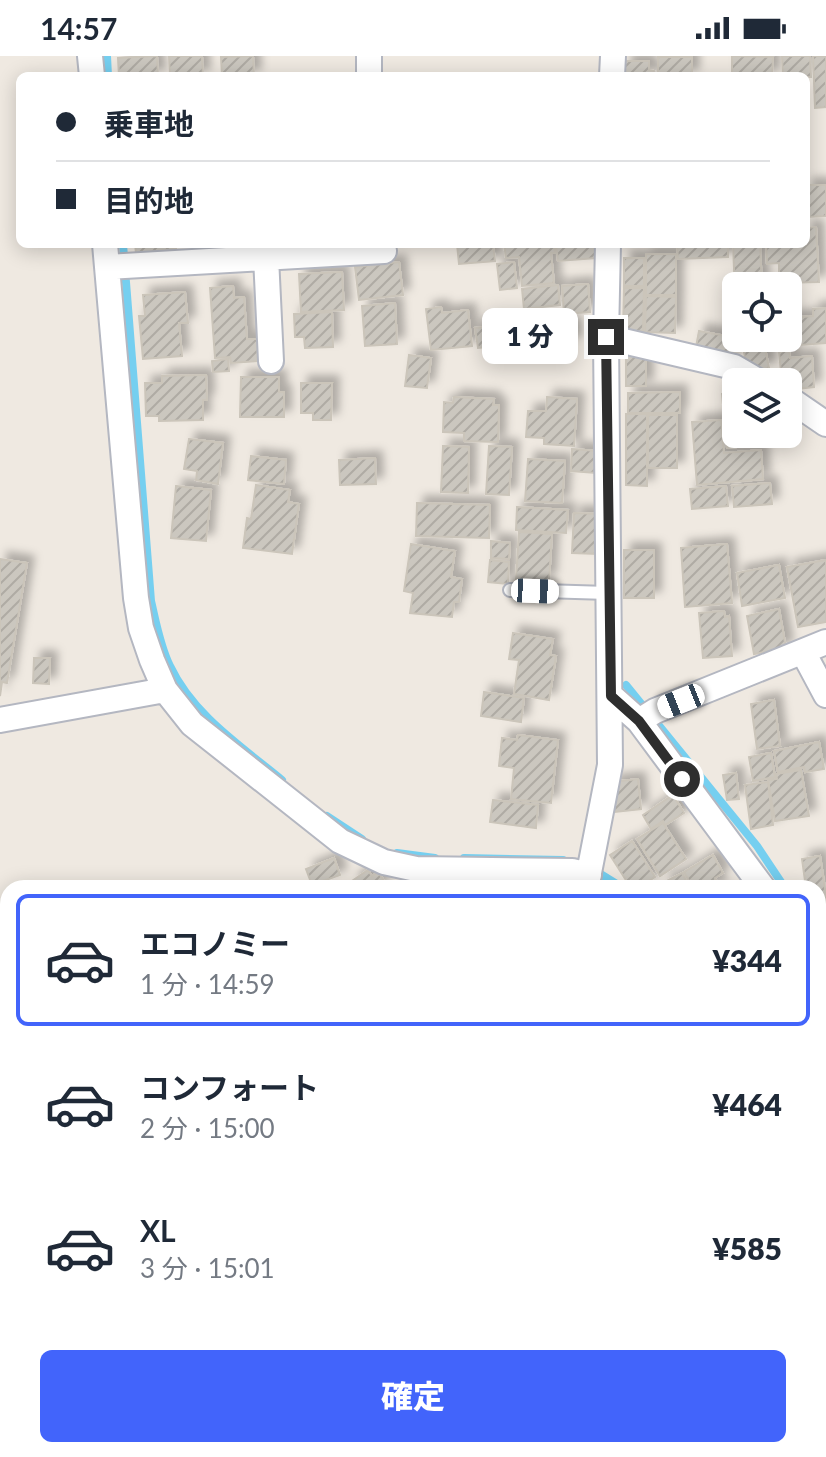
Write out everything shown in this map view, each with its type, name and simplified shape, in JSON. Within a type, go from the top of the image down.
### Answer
[{"type":"street","points":[[384,251],[115,261],[136,598],[141,628],[165,690],[192,724],[340,841],[369,856],[416,869],[572,871],[589,874],[610,765],[608,248]]},
{"type":"street","points":[[266,257],[271,361]]},
{"type":"street","points":[[606,337],[736,368]]},
{"type":"street","points":[[802,408],[826,424]]},
{"type":"street","points":[[646,717],[826,642]]},
{"type":"street","points":[[803,652],[826,695]]},
{"type":"street","points":[[0,720],[165,690]]},
{"type":"street","points":[[611,696],[646,717],[758,880]]},
{"type":"lane","points":[[510,590],[608,593]]},
{"type":"building","points":[[157,56],[158,72],[119,72],[118,58]]},
{"type":"building","points":[[169,56],[202,56],[203,72],[170,72]]},
{"type":"building","points":[[253,56],[254,72],[222,72],[221,57]]},
{"type":"building","points":[[732,56],[773,57],[772,72],[732,72]]},
{"type":"building","points":[[782,56],[810,56],[811,77],[810,72],[783,72]]},
{"type":"building","points":[[813,56],[826,56],[826,107],[815,108]]},
{"type":"building","points":[[658,57],[692,57],[692,72],[658,72]]},
{"type":"building","points":[[625,61],[649,61],[649,70],[654,71],[654,72],[625,72]]},
{"type":"building","points":[[810,185],[826,185],[826,216],[810,217]]},
{"type":"building","points":[[816,227],[819,282],[802,282],[802,272],[779,272],[779,263],[767,264],[766,248],[810,248],[810,228]]},
{"type":"building","points":[[135,248],[176,248],[176,249],[136,253]]},
{"type":"building","points":[[195,248],[227,248],[227,253],[195,252]]},
{"type":"building","points":[[457,248],[493,248],[495,261],[459,264]]},
{"type":"building","points":[[505,248],[554,248],[555,253],[551,253],[554,283],[522,286],[519,257],[506,258]]},
{"type":"building","points":[[556,248],[595,248],[596,258],[558,261]]},
{"type":"building","points":[[677,248],[728,248],[728,257],[678,259]]},
{"type":"building","points":[[733,248],[760,248],[761,272],[734,272]]},
{"type":"building","points":[[646,254],[676,254],[676,295],[646,295]]},
{"type":"building","points":[[624,258],[644,258],[644,286],[624,286]]},
{"type":"building","points":[[399,262],[403,295],[359,300],[355,267]]},
{"type":"building","points":[[514,262],[517,288],[500,290],[497,264]]},
{"type":"building","points":[[342,272],[344,310],[301,312],[299,274]]},
{"type":"building","points":[[588,284],[590,312],[564,314],[562,286]]},
{"type":"building","points":[[558,285],[560,305],[524,309],[522,289]]},
{"type":"building","points":[[233,286],[234,298],[244,297],[247,339],[257,339],[258,361],[231,363],[230,357],[215,358],[210,288]]},
{"type":"building","points":[[624,288],[644,288],[643,331],[623,331]]},
{"type":"building","points":[[185,292],[188,323],[179,323],[182,356],[143,359],[139,316],[145,316],[143,295]]},
{"type":"building","points":[[646,296],[676,297],[675,333],[645,332]]},
{"type":"building","points":[[395,303],[397,344],[365,346],[362,306]]},
{"type":"building","points":[[441,307],[442,313],[468,310],[472,346],[431,350],[426,309]]},
{"type":"building","points":[[826,308],[826,343],[802,345],[802,317],[813,316],[813,309]]},
{"type":"building","points":[[332,312],[333,347],[305,348],[304,337],[295,337],[294,314]]},
{"type":"building","points":[[526,323],[528,343],[478,348],[475,328]]},
{"type":"building","points":[[545,324],[574,324],[574,343],[545,343]]},
{"type":"building","points":[[699,331],[722,335],[722,352],[734,352],[732,360],[695,352]]},
{"type":"building","points":[[744,352],[766,352],[769,368],[747,368]]},
{"type":"building","points":[[779,352],[789,352],[790,358],[812,356],[814,387],[802,388],[802,368],[781,368]]},
{"type":"building","points":[[409,355],[431,358],[427,388],[405,386]]},
{"type":"building","points":[[626,355],[646,355],[646,386],[626,386]]},
{"type":"building","points":[[228,359],[229,371],[213,372],[212,361]]},
{"type":"building","points":[[206,375],[207,400],[203,400],[203,420],[159,421],[159,416],[146,416],[145,383],[162,383],[162,376]]},
{"type":"building","points":[[241,377],[279,377],[279,392],[284,392],[284,417],[240,417]]},
{"type":"building","points":[[301,383],[332,383],[331,420],[313,420],[313,413],[301,413]]},
{"type":"building","points":[[680,392],[680,413],[628,413],[628,393]]},
{"type":"building","points":[[454,397],[494,399],[493,405],[499,405],[498,442],[464,441],[464,433],[443,432],[444,402],[453,403]]},
{"type":"building","points":[[547,397],[577,399],[574,446],[544,444],[544,438],[526,437],[528,411],[546,411]]},
{"type":"building","points":[[626,414],[647,414],[647,486],[626,485]]},
{"type":"building","points":[[648,415],[677,415],[677,468],[648,468]]},
{"type":"building","points":[[721,420],[724,453],[761,450],[763,479],[697,485],[692,422]]},
{"type":"building","points":[[189,439],[223,443],[218,484],[196,480],[197,471],[184,469]]},
{"type":"building","points":[[443,446],[469,447],[468,493],[441,492]]},
{"type":"building","points":[[489,446],[512,447],[509,495],[486,494]]},
{"type":"building","points":[[572,449],[597,451],[596,473],[571,471]]},
{"type":"building","points":[[251,456],[286,460],[284,484],[248,480]]},
{"type":"building","points":[[375,458],[376,484],[340,485],[339,460]]},
{"type":"building","points":[[528,459],[565,461],[562,503],[525,501]]},
{"type":"building","points":[[770,483],[772,504],[734,507],[732,486]]},
{"type":"building","points":[[256,485],[290,490],[288,502],[299,504],[292,554],[243,548]]},
{"type":"building","points":[[176,486],[211,490],[206,541],[171,538]]},
{"type":"building","points":[[726,486],[728,506],[692,509],[690,489]]},
{"type":"building","points":[[417,503],[490,505],[489,538],[416,536]]},
{"type":"building","points":[[517,507],[568,510],[566,533],[516,530]]},
{"type":"building","points":[[574,513],[601,514],[598,554],[572,553]]},
{"type":"building","points":[[519,532],[552,534],[549,581],[516,579]]},
{"type":"building","points":[[491,541],[510,543],[509,559],[491,558]]},
{"type":"building","points":[[411,544],[455,551],[451,577],[462,579],[459,602],[454,602],[452,617],[410,613],[413,593],[404,591]]},
{"type":"building","points":[[727,544],[732,603],[685,607],[681,548]]},
{"type":"building","points":[[624,550],[654,550],[654,598],[624,598]]},
{"type":"building","points":[[0,559],[27,563],[7,683],[2,682],[0,696]]},
{"type":"building","points":[[490,560],[509,562],[508,584],[488,582]]},
{"type":"building","points":[[826,560],[826,622],[798,627],[787,567]]},
{"type":"building","points":[[779,565],[785,598],[742,606],[737,573]]},
{"type":"building","points":[[779,609],[786,648],[754,654],[747,616]]},
{"type":"building","points":[[724,611],[725,617],[729,616],[732,656],[703,658],[699,613]]},
{"type":"building","points":[[513,633],[553,639],[550,655],[556,656],[549,700],[514,694],[519,660],[509,659]]},
{"type":"building","points":[[34,658],[50,658],[49,684],[33,683]]},
{"type":"building","points":[[484,692],[524,698],[521,722],[481,716]]},
{"type":"building","points":[[774,700],[780,746],[757,749],[751,704]]},
{"type":"building","points":[[518,735],[558,740],[551,803],[511,799],[514,768],[499,766],[502,738],[517,740]]},
{"type":"building","points":[[819,742],[824,769],[805,772],[804,767],[778,772],[774,751]]},
{"type":"building","points":[[771,753],[775,777],[753,781],[749,757]]},
{"type":"building","points":[[801,770],[809,816],[775,821],[768,780],[777,779],[776,774]]},
{"type":"building","points":[[736,773],[739,799],[727,800],[723,775]]},
{"type":"building","points":[[638,779],[641,809],[615,812],[611,782]]},
{"type":"building","points":[[768,782],[773,825],[751,829],[745,785]]},
{"type":"building","points":[[673,795],[684,813],[665,825],[663,821],[651,829],[643,815]]},
{"type":"building","points":[[493,800],[538,805],[536,828],[490,822]]},
{"type":"building","points":[[663,823],[686,859],[660,876],[637,839]]},
{"type":"building","points":[[632,841],[655,877],[650,880],[626,880],[610,855]]},
{"type":"building","points":[[713,855],[723,873],[716,880],[688,880],[684,872]]},
{"type":"building","points":[[820,856],[824,880],[805,880],[802,859]]},
{"type":"building","points":[[334,858],[340,875],[326,880],[310,880],[306,869]]},
{"type":"building","points":[[368,870],[372,876],[378,872],[384,880],[353,880]]},
{"type":"building","points":[[682,873],[686,880],[669,880]]},
{"type":"waterway","points":[[107,56],[108,72]]},
{"type":"waterway","points":[[123,248],[151,601],[161,642],[170,666],[191,700],[219,729],[282,780]]},
{"type":"waterway","points":[[626,685],[757,846],[780,880]]},
{"type":"waterway","points":[[327,816],[362,839]]},
{"type":"waterway","points":[[397,853],[435,858]]},
{"type":"waterway","points":[[464,858],[563,860]]},
{"type":"waterway","points":[[594,870],[610,880]]},
{"type":"route","points":[[606,337],[611,696],[639,721],[682,779]]}]
